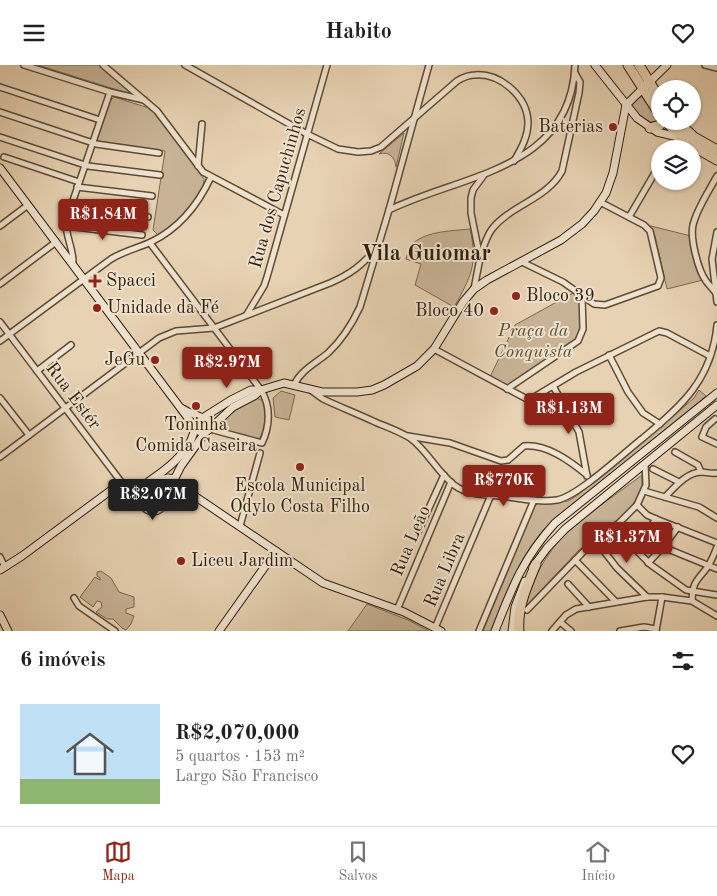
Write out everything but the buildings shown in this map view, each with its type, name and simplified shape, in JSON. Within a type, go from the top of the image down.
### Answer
[{"type":"highway","points":[[628,65],[651,90]]},
{"type":"highway","points":[[639,65],[651,96]]},
{"type":"highway","points":[[674,130],[698,150],[717,160]]},
{"type":"highway","points":[[687,130],[694,137],[717,150]]},
{"type":"highway","points":[[519,631],[522,600],[536,563]]},
{"type":"street","points":[[24,65],[110,92],[146,101]]},
{"type":"street","points":[[103,65],[162,116],[198,166],[211,177],[284,215]]},
{"type":"street","points":[[185,65],[307,134],[338,149],[353,152],[371,151],[381,147],[447,88],[465,77],[479,75],[497,80],[517,94],[524,104],[527,116],[526,137],[514,161]]},
{"type":"street","name":"Rua dos Capuchinhos","points":[[247,315],[264,285],[327,65]]},
{"type":"street","points":[[294,385],[302,373],[334,348],[350,327],[365,293],[429,65]]},
{"type":"street","points":[[389,210],[416,198],[484,175],[530,152],[550,133],[568,102],[574,83],[575,65]]},
{"type":"street","points":[[595,65],[637,118],[650,128],[664,134],[682,138]]},
{"type":"street","points":[[148,482],[177,460],[203,417],[251,390],[281,383],[312,391],[334,393],[364,391],[384,385],[417,366],[434,349],[463,302],[474,289],[561,240],[588,218],[606,193],[613,173],[626,105],[667,65]]},
{"type":"street","points":[[705,65],[717,68]]},
{"type":"street","points":[[474,289],[480,258],[488,236],[495,226],[547,189],[559,177],[562,171],[580,86],[575,73]]},
{"type":"street","points":[[0,87],[100,120]]},
{"type":"street","points":[[73,265],[73,255],[66,226],[84,164],[110,92]]},
{"type":"street","points":[[0,112],[96,144],[158,153]]},
{"type":"street","points":[[198,166],[202,124]]},
{"type":"street","points":[[0,137],[88,166],[160,175]]},
{"type":"street","points":[[4,157],[78,184],[152,196]]},
{"type":"street","points":[[0,168],[196,429],[200,433],[207,432],[262,443],[267,426],[268,413],[266,400],[261,389],[150,243]]},
{"type":"street","points":[[480,258],[470,205],[473,191],[484,175]]},
{"type":"street","points":[[716,293],[706,281],[701,271],[692,229],[695,219],[717,176]]},
{"type":"street","points":[[0,341],[120,253],[150,243],[177,225],[191,211],[211,177]]},
{"type":"street","points":[[629,217],[651,179]]},
{"type":"street","points":[[522,262],[563,282],[594,304],[601,305],[659,285],[661,278],[651,233],[646,227],[600,202]]},
{"type":"street","points":[[0,226],[28,205]]},
{"type":"street","points":[[70,208],[148,217]]},
{"type":"street","points":[[66,226],[142,235]]},
{"type":"street","points":[[717,232],[712,259],[717,302]]},
{"type":"street","points":[[0,284],[56,242]]},
{"type":"street","points":[[0,457],[138,352],[169,333],[214,327],[330,283],[346,276],[359,267],[377,248]]},
{"type":"street","points":[[359,267],[373,265]]},
{"type":"street","points":[[507,389],[578,341],[583,329],[582,296]]},
{"type":"street","name":"Rua Estér","points":[[0,322],[139,503],[146,509],[153,511],[162,508],[180,487]]},
{"type":"street","points":[[405,435],[419,446],[451,482],[468,492],[534,500],[551,501],[564,499],[576,493],[682,404],[693,391],[701,377],[710,356],[717,325]]},
{"type":"street","points":[[434,349],[507,389],[531,399],[656,331],[662,331],[710,356]]},
{"type":"street","points":[[37,371],[71,345]]},
{"type":"street","points":[[609,355],[628,392],[642,413],[660,424]]},
{"type":"street","points":[[553,386],[579,431],[588,482]]},
{"type":"street","points":[[0,557],[3,569],[117,487],[128,487],[161,479],[174,479],[207,432],[233,407],[254,396],[261,389]]},
{"type":"street","points":[[312,391],[323,399],[405,435],[450,443],[501,461],[508,460],[524,446],[535,447],[566,459],[587,475]]},
{"type":"street","points":[[334,393],[335,400],[339,406]]},
{"type":"street","points":[[495,631],[522,566],[534,547],[555,523],[717,393]]},
{"type":"street","points":[[0,398],[29,435]]},
{"type":"street","points":[[180,406],[187,412],[203,417],[209,424],[207,432]]},
{"type":"street","points":[[512,631],[513,617],[518,598],[529,573],[547,548],[565,529],[716,408]]},
{"type":"street","points":[[716,419],[706,427],[702,437],[717,445]]},
{"type":"street","points":[[675,452],[698,465],[701,472]]},
{"type":"street","points":[[240,526],[260,453]]},
{"type":"street","points":[[527,610],[575,560],[618,524],[637,505],[646,485],[645,464]]},
{"type":"street","points":[[168,467],[177,468],[180,487]]},
{"type":"street","points":[[168,467],[165,475],[169,479],[328,585],[397,610],[438,629]]},
{"type":"street","points":[[653,469],[679,483]]},
{"type":"street","points":[[665,497],[679,483],[693,474],[701,472],[717,473]]},
{"type":"street","points":[[418,532],[444,475]]},
{"type":"street","name":"Rua Leão","points":[[397,610],[451,482]]},
{"type":"street","points":[[644,491],[699,507],[717,518]]},
{"type":"street","name":"Rua Libra","points":[[438,629],[490,495]]},
{"type":"street","points":[[479,631],[534,500]]},
{"type":"street","points":[[637,505],[647,515],[717,543]]},
{"type":"street","points":[[656,519],[645,534],[663,547],[708,567],[717,569]]},
{"type":"street","points":[[618,524],[632,546],[648,563],[681,587],[717,595]]},
{"type":"street","points":[[648,563],[678,527]]},
{"type":"street","points":[[596,541],[617,568],[647,597]]},
{"type":"street","points":[[692,601],[693,591],[698,578],[708,567],[717,547]]},
{"type":"street","points":[[218,631],[276,551]]},
{"type":"street","points":[[575,560],[616,602]]},
{"type":"street","points":[[568,584],[589,607]]},
{"type":"street","points":[[552,631],[571,611],[647,597],[692,601],[717,615]]},
{"type":"street","points":[[620,631],[639,628],[657,630],[662,597]]},
{"type":"street","points":[[74,598],[79,606],[115,631]]},
{"type":"street","points":[[0,615],[8,631]]},
{"type":"street","points":[[560,621],[572,631]]},
{"type":"green space","points":[[38,65],[100,65],[132,93],[130,94]]},
{"type":"green space","points":[[114,97],[149,108],[160,118],[204,179],[203,187],[194,203],[180,218],[158,235],[153,230],[165,151],[96,143],[110,101]]},
{"type":"green space","points":[[642,97],[651,110],[651,122],[644,119],[632,107],[635,100]]},
{"type":"green space","points":[[404,133],[396,167],[394,160],[389,154],[379,154]]},
{"type":"green space","points":[[647,225],[691,236],[703,280],[667,289],[655,236]]},
{"type":"green space","points":[[470,229],[473,261],[469,278],[454,307],[415,285],[421,264],[406,259],[410,247],[421,238],[446,231]]},
{"type":"green space","name":"Praça da Conquista","points":[[573,293],[580,302],[581,329],[577,338],[570,345],[508,385],[490,377],[515,325]]},
{"type":"green space","points":[[699,390],[706,396],[545,528],[520,564],[507,590],[491,631],[483,631],[534,506],[539,503],[568,501],[578,495],[663,425],[694,398]]},
{"type":"green space","points":[[281,391],[295,395],[289,420],[275,417],[273,398]]},
{"type":"green space","points":[[257,398],[263,401],[265,411],[260,438],[254,440],[220,428],[221,423],[229,414]]},
{"type":"green space","points":[[642,475],[642,488],[626,513],[580,549],[524,608],[531,587],[541,567],[560,540],[585,517]]},
{"type":"green space","points":[[101,571],[111,578],[119,592],[134,597],[134,607],[126,609],[126,613],[134,616],[126,630],[113,619],[107,619],[96,612],[102,607],[101,602],[97,601],[93,607],[80,597],[95,577],[100,580],[97,572]]},
{"type":"green space","points":[[367,604],[408,620],[429,631],[348,631]]},
{"type":"place","name":"Baterias","points":[[613,127]]},
{"type":"place","name":"Spacci","points":[[95,281]]},
{"type":"place","name":"Bloco 39","points":[[516,296]]},
{"type":"place","name":"Unidade da Fé","points":[[97,308]]},
{"type":"place","name":"Bloco 40","points":[[494,311]]},
{"type":"place","name":"JeGu","points":[[155,360]]},
{"type":"place","name":"Toninha Comida Caseira","points":[[196,406]]},
{"type":"place","name":"Escola Municipal Odylo Costa Filho","points":[[300,467]]},
{"type":"place","name":"Liceu Jardim","points":[[181,561]]},
{"type":"district","name":"Vila Guiomar","points":[[426,254]]}]
